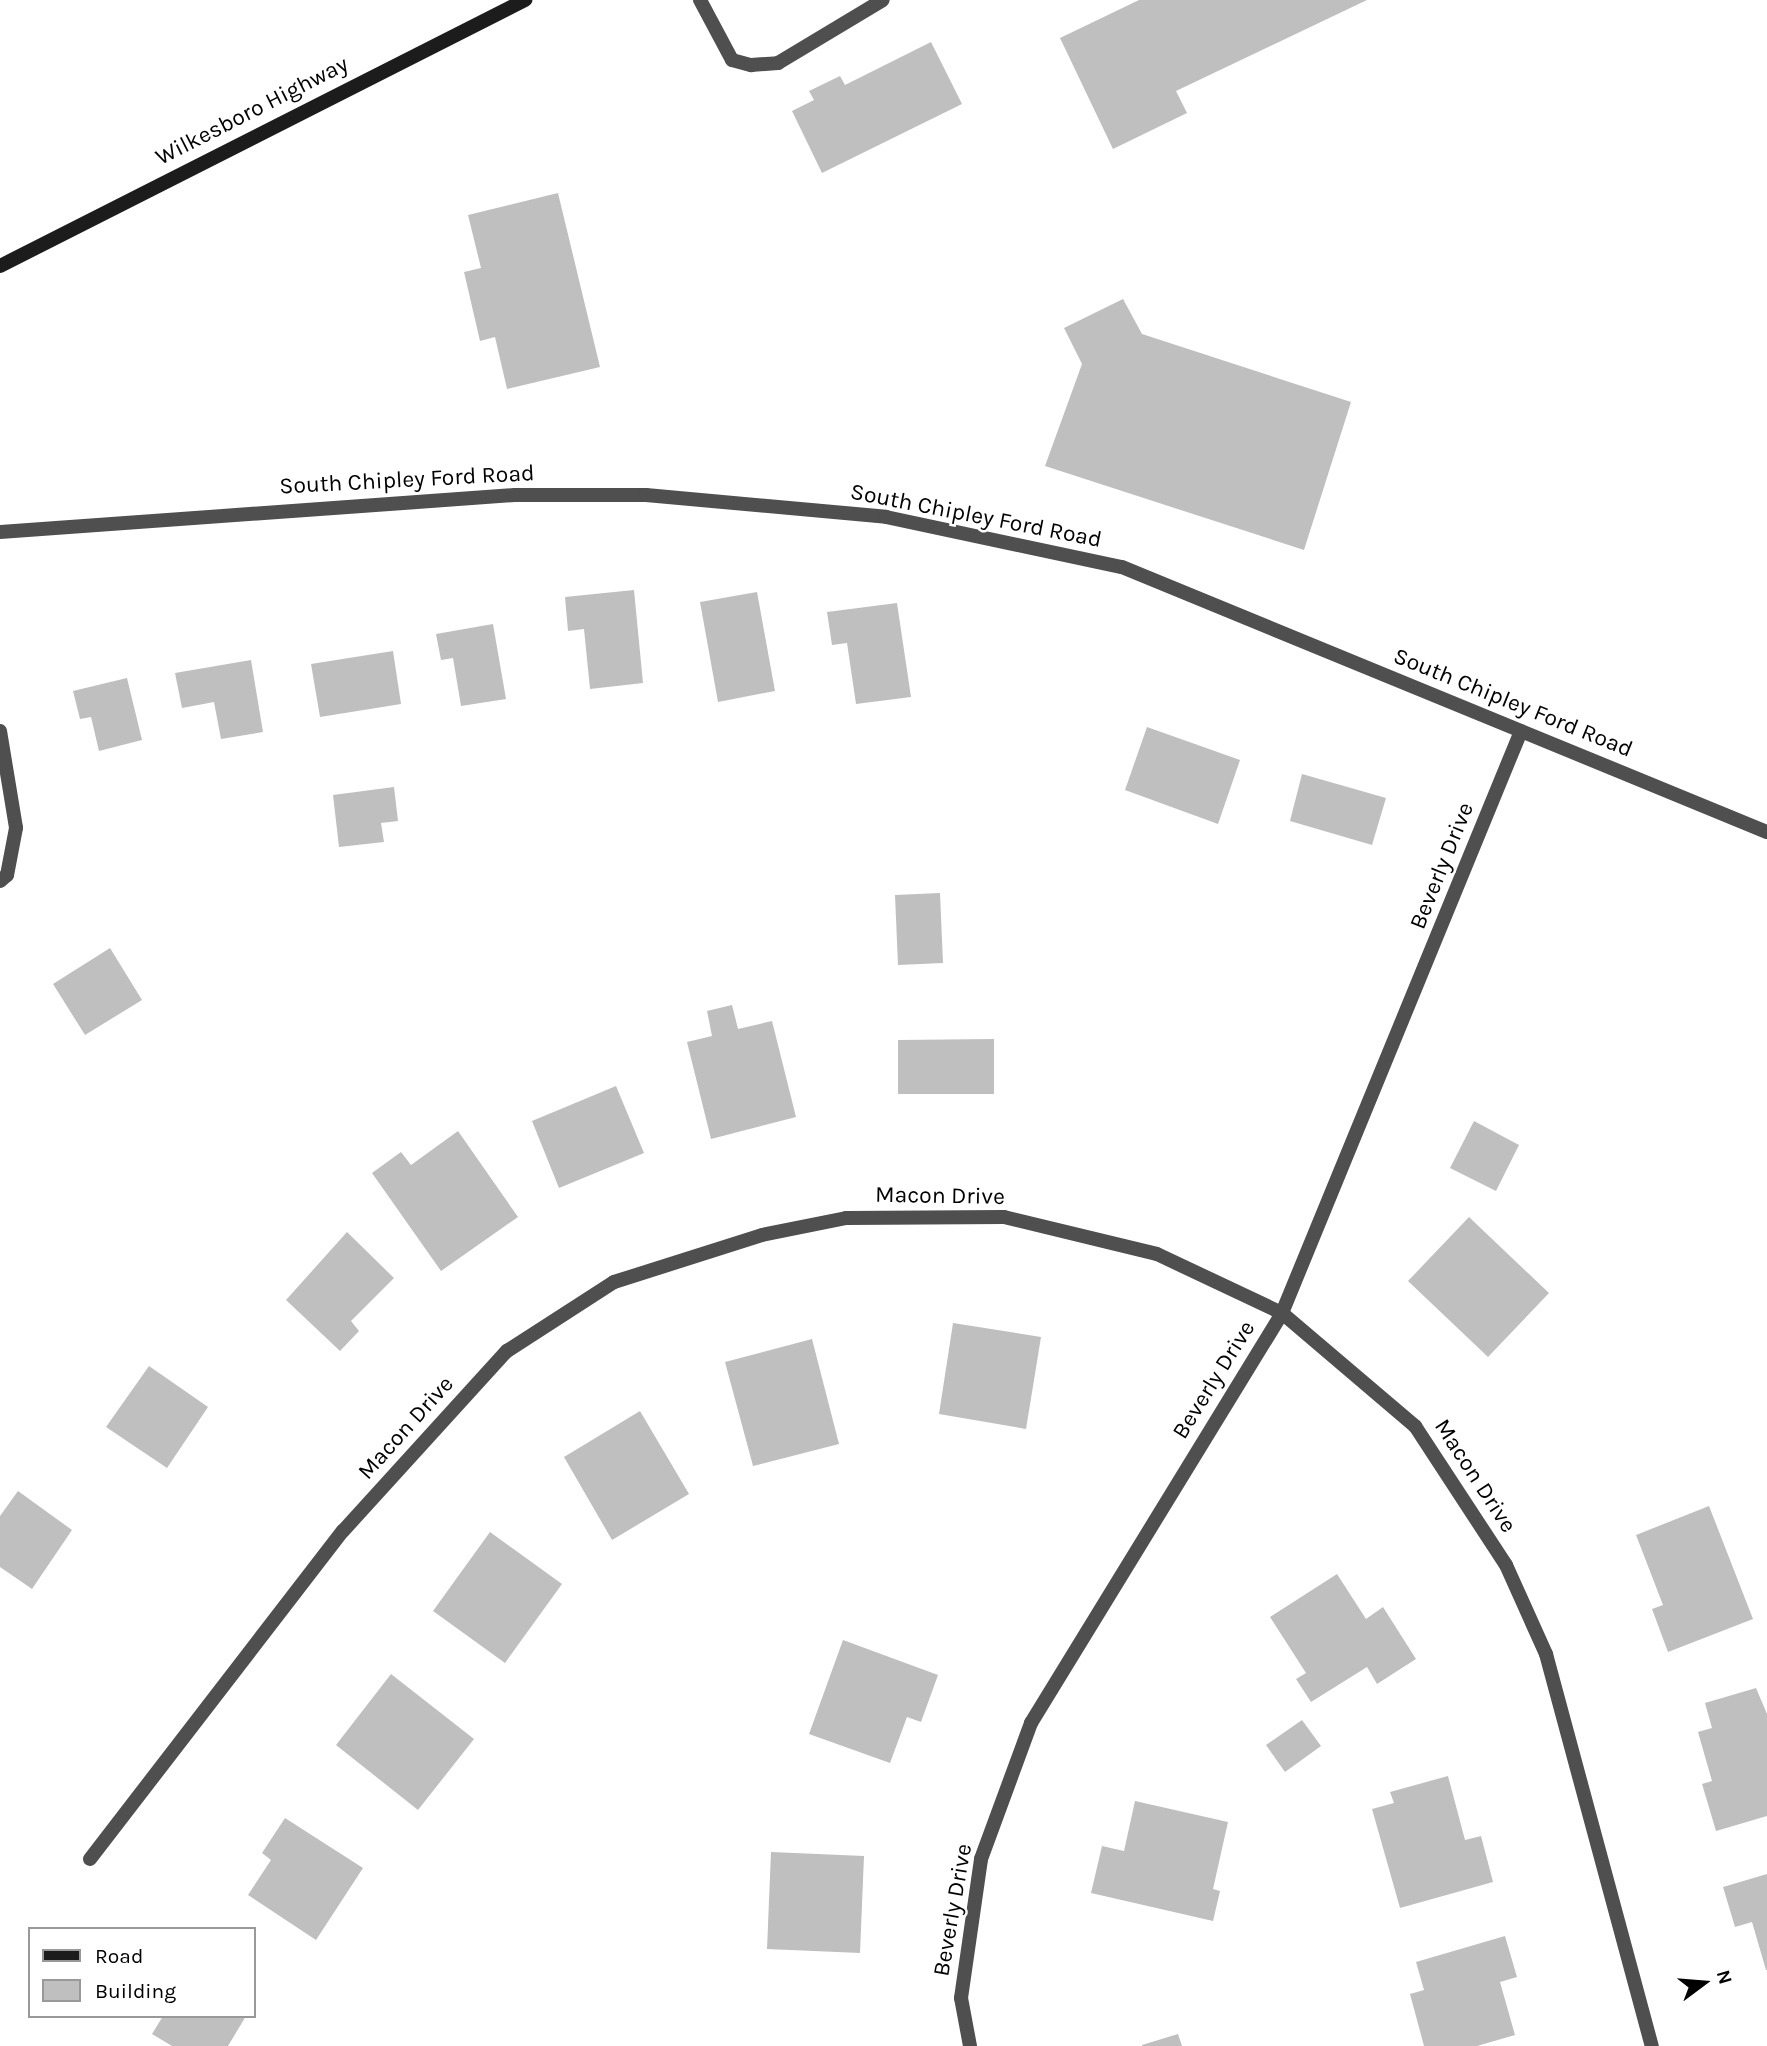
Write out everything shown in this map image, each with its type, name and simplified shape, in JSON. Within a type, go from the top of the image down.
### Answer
[{"type":"main road","name":"Wilkesboro Highway","points":[[0,266],[525,0]]},
{"type":"street","points":[[701,0],[732,60],[751,65],[778,63],[883,0]]},
{"type":"street","name":"South Chipley Ford Road","points":[[0,532],[515,495],[646,495],[886,517],[1122,567],[1767,832]]},
{"type":"street","points":[[0,731],[16,828],[7,875],[0,881]]},
{"type":"street","name":"Beverly Drive","points":[[970,2046],[961,1998],[981,1859],[1031,1723],[1282,1313],[1521,731]]},
{"type":"street","name":"Macon Drive","points":[[90,1858],[181,1733],[352,1521],[507,1351],[614,1282],[762,1235],[846,1218],[1004,1217],[1157,1254],[1282,1313],[1415,1426],[1506,1564],[1546,1654],[1652,2046]]},
{"type":"building","points":[[1139,0],[1367,0],[1176,91],[1187,113],[1113,149],[1060,38]]},
{"type":"building","points":[[931,42],[962,104],[822,173],[792,111],[814,100],[809,91],[840,76],[845,85]]},
{"type":"building","points":[[558,193],[600,367],[507,389],[495,337],[480,341],[464,272],[481,268],[468,215]]},
{"type":"building","points":[[1123,299],[1142,334],[1351,402],[1304,550],[1045,466],[1082,364],[1064,328]]},
{"type":"building","points":[[634,590],[643,683],[590,689],[584,629],[568,631],[565,597]]},
{"type":"building","points":[[757,592],[775,691],[718,702],[700,602]]},
{"type":"building","points":[[897,603],[911,697],[856,704],[847,643],[832,645],[827,612]]},
{"type":"building","points":[[493,624],[506,699],[461,706],[453,658],[441,660],[436,634]]},
{"type":"building","points":[[393,651],[401,704],[320,717],[311,664]]},
{"type":"building","points":[[251,660],[263,732],[221,739],[214,702],[182,708],[175,673]]},
{"type":"building","points":[[127,678],[142,740],[99,751],[91,717],[80,719],[73,691]]},
{"type":"building","points":[[1147,727],[1240,760],[1218,824],[1125,790]]},
{"type":"building","points":[[1302,774],[1386,798],[1372,845],[1290,821]]},
{"type":"building","points":[[394,787],[398,821],[381,823],[384,842],[339,847],[333,795]]},
{"type":"building","points":[[940,893],[943,963],[898,965],[895,895]]},
{"type":"building","points":[[110,948],[142,1000],[85,1035],[53,984]]},
{"type":"building","points":[[732,1005],[738,1029],[772,1021],[796,1117],[711,1139],[687,1042],[712,1036],[707,1011]]},
{"type":"building","points":[[994,1039],[994,1094],[898,1094],[898,1040]]},
{"type":"building","points":[[616,1086],[644,1153],[559,1188],[532,1121]]},
{"type":"building","points":[[1474,1121],[1519,1145],[1496,1191],[1450,1168]]},
{"type":"building","points":[[458,1131],[518,1217],[441,1271],[372,1173],[401,1152],[411,1165]]},
{"type":"building","points":[[1469,1217],[1549,1293],[1488,1357],[1408,1281]]},
{"type":"building","points":[[347,1232],[394,1278],[351,1321],[359,1331],[340,1351],[286,1300]]},
{"type":"building","points":[[953,1323],[1041,1337],[1026,1429],[939,1414]]},
{"type":"building","points":[[812,1339],[839,1444],[753,1466],[725,1362]]},
{"type":"building","points":[[149,1366],[208,1407],[167,1468],[106,1427]]},
{"type":"building","points":[[640,1411],[689,1494],[612,1540],[564,1457]]},
{"type":"building","points":[[18,1491],[72,1530],[32,1589],[0,1567],[0,1516]]},
{"type":"building","points":[[1709,1506],[1753,1619],[1668,1652],[1652,1609],[1663,1605],[1636,1535]]},
{"type":"building","points":[[490,1532],[562,1584],[505,1663],[433,1611]]},
{"type":"building","points":[[1337,1574],[1366,1619],[1383,1607],[1416,1659],[1377,1684],[1367,1667],[1311,1702],[1296,1679],[1306,1673],[1270,1617]]},
{"type":"building","points":[[843,1640],[938,1675],[921,1722],[907,1717],[890,1763],[809,1734]]},
{"type":"building","points":[[391,1674],[474,1739],[418,1810],[336,1745]]},
{"type":"building","points":[[1756,1688],[1767,1714],[1767,1816],[1716,1831],[1702,1784],[1712,1781],[1698,1732],[1712,1728],[1705,1703]]},
{"type":"building","points":[[1302,1720],[1321,1746],[1285,1772],[1266,1745]]},
{"type":"building","points":[[1448,1776],[1465,1840],[1481,1836],[1493,1882],[1400,1908],[1372,1809],[1394,1803],[1390,1792]]},
{"type":"building","points":[[1135,1801],[1228,1822],[1213,1889],[1220,1891],[1213,1921],[1091,1893],[1102,1846],[1124,1851]]},
{"type":"building","points":[[285,1818],[363,1868],[316,1940],[248,1895],[271,1860],[262,1853]]},
{"type":"building","points":[[771,1852],[864,1856],[860,1953],[767,1949]]},
{"type":"building","points":[[1767,1874],[1766,1970],[1752,1922],[1735,1927],[1723,1887]]},
{"type":"building","points":[[1505,1936],[1517,1977],[1500,1982],[1515,2035],[1477,2046],[1424,2046],[1410,1994],[1424,1990],[1416,1962]]},
{"type":"building","points":[[162,2018],[245,2018],[228,2046],[172,2046],[152,2034]]},
{"type":"building","points":[[1178,2034],[1182,2046],[1142,2046],[1142,2045]]}]
